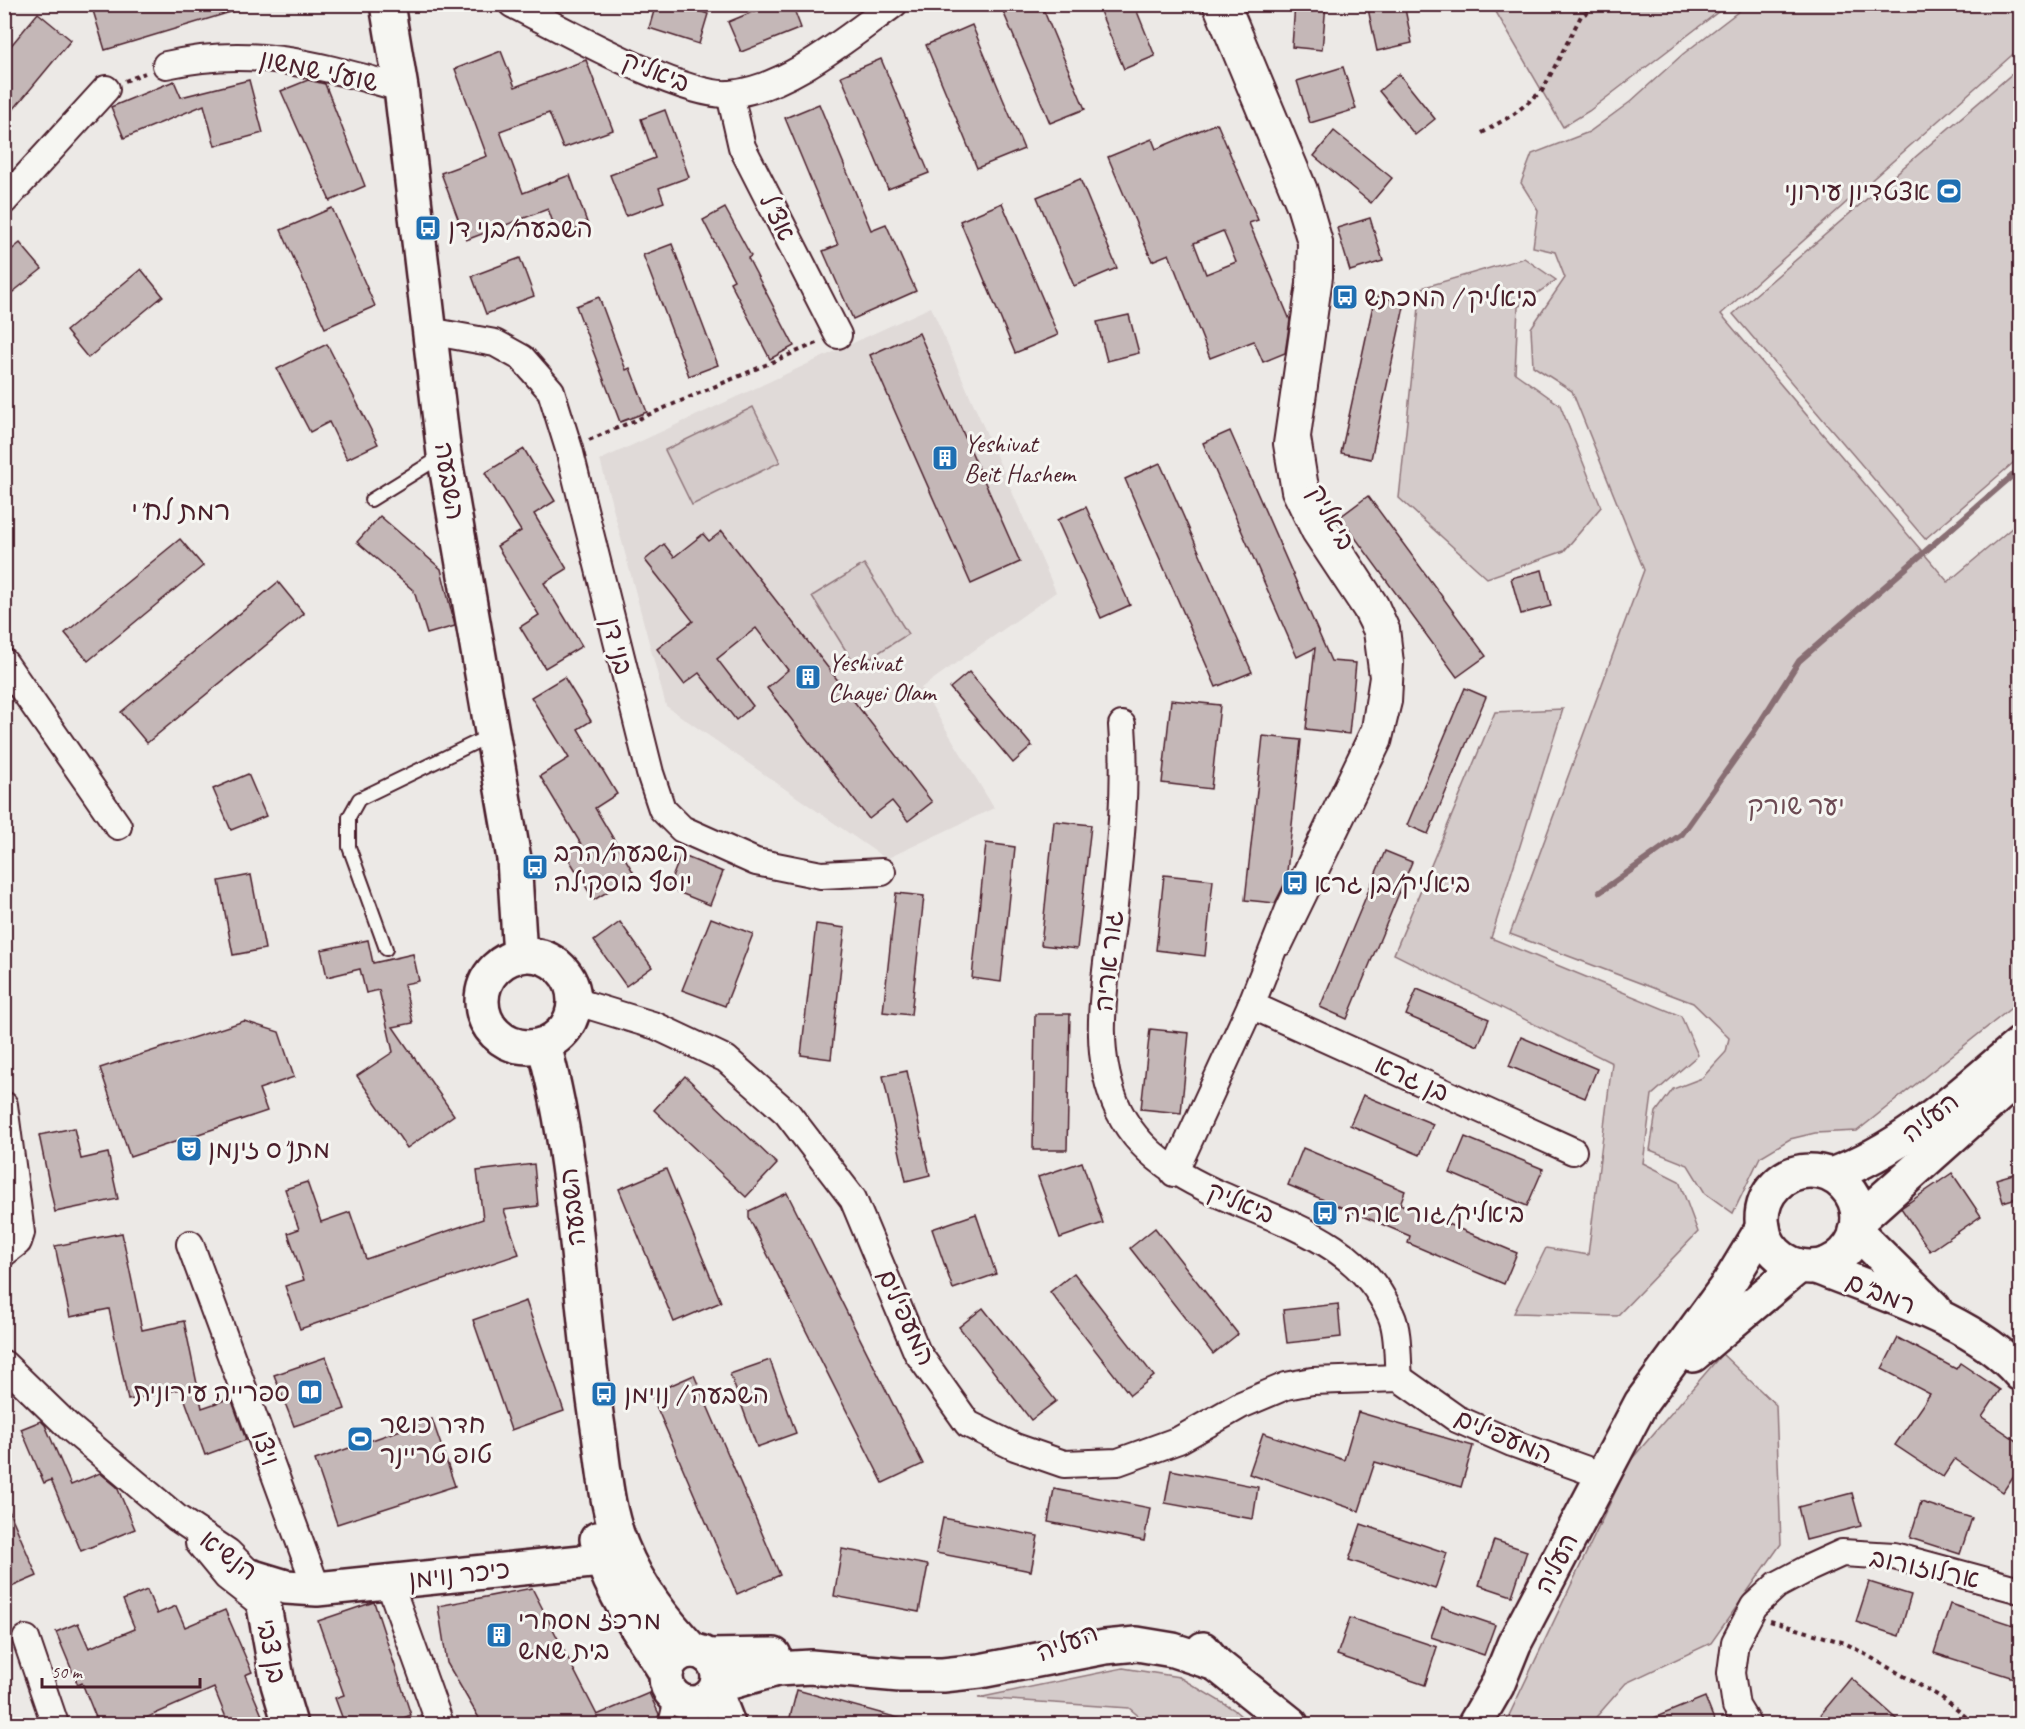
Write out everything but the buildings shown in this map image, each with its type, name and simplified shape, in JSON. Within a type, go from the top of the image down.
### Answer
[{"type":"main road","name":"השבעה","points":[[387,4],[401,88],[444,454],[514,859],[520,956]]},
{"type":"main road","points":[[531,955],[553,963],[568,979],[574,1001],[572,1012],[562,1032],[543,1045],[520,1047],[500,1037],[491,1029],[482,1007],[482,996],[491,974],[509,959],[531,955]]},
{"type":"main road","name":"העליה","points":[[1831,1175],[1880,1154],[1917,1130],[2020,1044]]},
{"type":"main road","name":"השבעה","points":[[543,1045],[556,1091],[566,1150],[589,1371],[609,1502],[621,1545],[642,1589],[666,1622],[708,1671]]},
{"type":"main road","name":"העליה","points":[[1857,1226],[2020,1076]]},
{"type":"main road","points":[[1802,1171],[1817,1171],[1831,1175],[1852,1194],[1857,1226],[1851,1244],[1842,1255],[1808,1266],[1775,1252],[1767,1240],[1762,1212],[1767,1197],[1775,1185],[1788,1176],[1802,1171]]},
{"type":"main road","name":"רמב\"ם","points":[[1857,1226],[1946,1319]]},
{"type":"main road","name":"העליה","points":[[1475,1725],[1601,1475],[1641,1403],[1729,1283],[1763,1227]]},
{"type":"main road","name":"העליה","points":[[1641,1403],[1716,1334],[1808,1266]]},
{"type":"main road","name":"רמב\"ם","points":[[1808,1266],[1946,1319],[2016,1361]]},
{"type":"main road","name":"השבעה","points":[[589,1371],[586,1422],[590,1503],[601,1560],[609,1580],[678,1705]]},
{"type":"main road","name":"כיכר נוימן","points":[[317,1589],[601,1560]]},
{"type":"main road","name":"הנשיא","points":[[259,1592],[288,1603],[317,1589]]},
{"type":"main road","name":"בן צבי","points":[[259,1592],[278,1684],[290,1725]]},
{"type":"main road","name":"העליה","points":[[708,1671],[825,1656],[900,1675],[944,1675],[1014,1664],[1066,1637],[1116,1624],[1149,1625],[1176,1633],[1199,1645],[1216,1664],[1291,1725]]},
{"type":"main road","points":[[708,1671],[701,1702],[678,1705],[678,1655],[708,1671],[728,1725]]},
{"type":"street","name":"ביאליק","points":[[512,4],[678,85],[730,94],[769,84],[812,62],[894,4]]},
{"type":"street","name":"ביאליק","points":[[1216,4],[1300,206],[1311,243],[1310,284],[1287,444],[1295,491],[1309,523],[1366,609],[1377,632],[1383,677],[1375,729],[1289,909],[1251,1005],[1174,1173],[1303,1229],[1336,1250],[1373,1283],[1392,1317],[1399,1378]]},
{"type":"street","name":"שועלי שמשון","points":[[166,64],[200,57],[258,55],[308,63],[401,88]]},
{"type":"street","points":[[4,201],[106,89]]},
{"type":"street","name":"אצ\"ל","points":[[730,94],[742,147],[838,334]]},
{"type":"street","name":"בני דן","points":[[429,331],[495,343],[522,358],[550,391],[569,449],[650,773],[662,809],[682,829],[756,862],[821,875],[882,872]]},
{"type":"street","points":[[4,662],[118,826]]},
{"type":"street","name":"גור אריה","points":[[1122,725],[1125,764],[1120,846],[1101,1030],[1105,1069],[1119,1111],[1144,1146],[1174,1173]]},
{"type":"street","name":"המעפילים","points":[[574,1001],[656,1026],[726,1059],[787,1113],[853,1199],[917,1353],[968,1424],[1015,1447],[1064,1464],[1118,1462],[1179,1440],[1241,1405],[1286,1386],[1312,1381],[1399,1378],[1457,1419],[1512,1443],[1601,1475]]},
{"type":"street","name":"בן גרא","points":[[1251,1005],[1573,1151]]},
{"type":"street","points":[[4,1105],[21,1233],[18,1242],[4,1253]]},
{"type":"street","name":"ויצו","points":[[190,1244],[317,1589]]},
{"type":"street","name":"הנשיא","points":[[4,1364],[68,1426],[177,1518],[227,1577],[259,1592]]},
{"type":"street","name":"ארלוזורוב","points":[[1746,1725],[1736,1707],[1731,1673],[1735,1642],[1754,1606],[1777,1585],[1842,1553],[1894,1556],[2020,1590]]},
{"type":"street","points":[[389,1582],[440,1725]]},
{"type":"street","points":[[26,1639],[55,1725]]},
{"type":"lane","name":"ביאליק","points":[[1234,4],[1310,186],[1326,241],[1326,278],[1304,437],[1311,481],[1324,513],[1381,601],[1392,628],[1397,663],[1395,702],[1385,743],[1301,918],[1251,1005]]},
{"type":"lane","points":[[371,500],[444,454]]},
{"type":"lane","points":[[386,949],[349,847],[349,817],[359,799],[492,734]]},
{"type":"path","points":[[1482,133],[1514,114],[1542,91],[1581,16],[1602,4]]},
{"type":"path","points":[[106,89],[166,64]]},
{"type":"path","points":[[569,449],[838,334]]},
{"type":"path","points":[[1750,1615],[1845,1643],[1941,1697],[1975,1725]]},
{"type":"shaded area","points":[[931,307],[1056,592],[921,688],[994,808],[886,859],[666,706],[600,460]]},
{"type":"green space","points":[[1492,5],[1727,5],[1589,111],[1563,127]]},
{"type":"green space","name":"יער שורק","points":[[1747,5],[2020,5],[2020,48],[1721,314],[1948,582],[2020,521],[2020,1001],[1857,1131],[1815,1133],[1790,1139],[1760,1157],[1733,1213],[1705,1193],[1688,1165],[1650,1150],[1656,1112],[1673,1089],[1702,1078],[1726,1052],[1729,1038],[1693,1003],[1510,934],[1644,570],[1572,391],[1533,366],[1531,328],[1565,278],[1555,252],[1533,247],[1538,210],[1521,183],[1532,154],[1589,132],[1630,102],[1683,54]]},
{"type":"green space","name":"אצטדיון עירוני","points":[[2020,67],[2020,457],[1925,539],[1733,314]]},
{"type":"green space","points":[[1524,258],[1556,280],[1518,307],[1515,373],[1560,405],[1601,507],[1564,551],[1487,578],[1399,498],[1421,288]]},
{"type":"green space","points":[[753,407],[780,462],[692,505],[665,450]]},
{"type":"green space","points":[[864,564],[908,634],[856,667],[812,596]]},
{"type":"green space","points":[[1563,709],[1491,938],[1681,1016],[1698,1055],[1652,1095],[1643,1163],[1679,1181],[1698,1232],[1617,1316],[1514,1313],[1546,1248],[1588,1255],[1612,1063],[1394,954],[1495,712]]},
{"type":"green space","points":[[1722,1354],[1776,1405],[1781,1544],[1711,1643],[1626,1683],[1590,1724],[1505,1724],[1630,1461]]},
{"type":"green space","points":[[1123,1668],[1179,1677],[1233,1709],[1250,1724],[1148,1724],[1129,1708],[978,1698]]},
{"type":"waterway","points":[[1600,892],[1682,834],[1754,732],[1799,661],[2020,469]]},
{"type":"place","name":"אצטדיון עירוני","points":[[1949,191]]},
{"type":"place","name":"השבעה/בני דן","points":[[428,228]]},
{"type":"place","name":"ביאליק / המכתש","points":[[1345,297]]},
{"type":"place","name":"Yeshivat Beit Hashem","points":[[945,458]]},
{"type":"place","name":"Yeshivat Chayei Olam","points":[[808,677]]},
{"type":"place","name":"השבעה/הרב יוסף בוסקילה","points":[[535,867]]},
{"type":"place","name":"ביאליק/בן גרא","points":[[1295,883]]},
{"type":"place","name":"מתנ\"ס זינמן","points":[[189,1149]]},
{"type":"place","name":"ביאליק/גור אריה","points":[[1325,1213]]},
{"type":"place","name":"ספרייה עירונית","points":[[310,1392]]},
{"type":"place","name":"השבעה / נוימן","points":[[604,1394]]},
{"type":"place","name":"חדר כושר טופ טריינר","points":[[360,1439]]},
{"type":"place","name":"מרכז מסחרי בית שמש","points":[[499,1635]]},
{"type":"district","name":"רמת לח\"י","points":[[181,511]]}]
